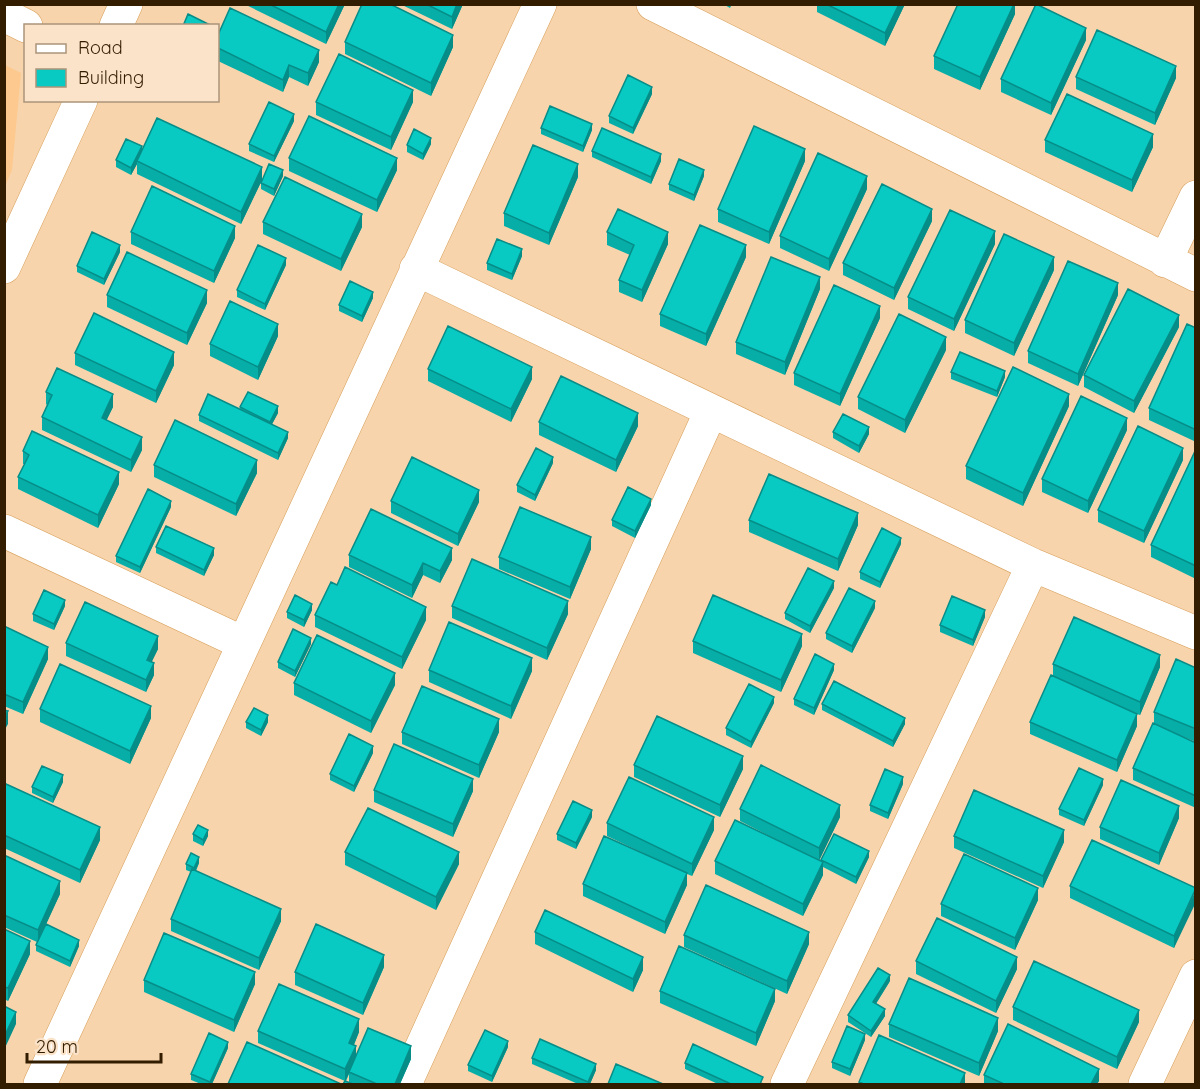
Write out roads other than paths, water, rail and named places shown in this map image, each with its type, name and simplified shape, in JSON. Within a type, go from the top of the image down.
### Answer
[{"type":"street","points":[[117,24],[126,4]]},
{"type":"street","points":[[40,1084],[540,4]]},
{"type":"street","points":[[653,4],[1196,275]]},
{"type":"street","points":[[4,15],[24,25]]},
{"type":"street","points":[[4,267],[80,102]]},
{"type":"street","points":[[1165,261],[1196,197]]},
{"type":"street","points":[[416,269],[1033,565],[1196,633]]},
{"type":"street","points":[[405,1084],[711,411]]},
{"type":"street","points":[[4,531],[243,643]]},
{"type":"street","points":[[787,1084],[1033,565]]},
{"type":"street","points":[[1145,1084],[1196,976]]}]
